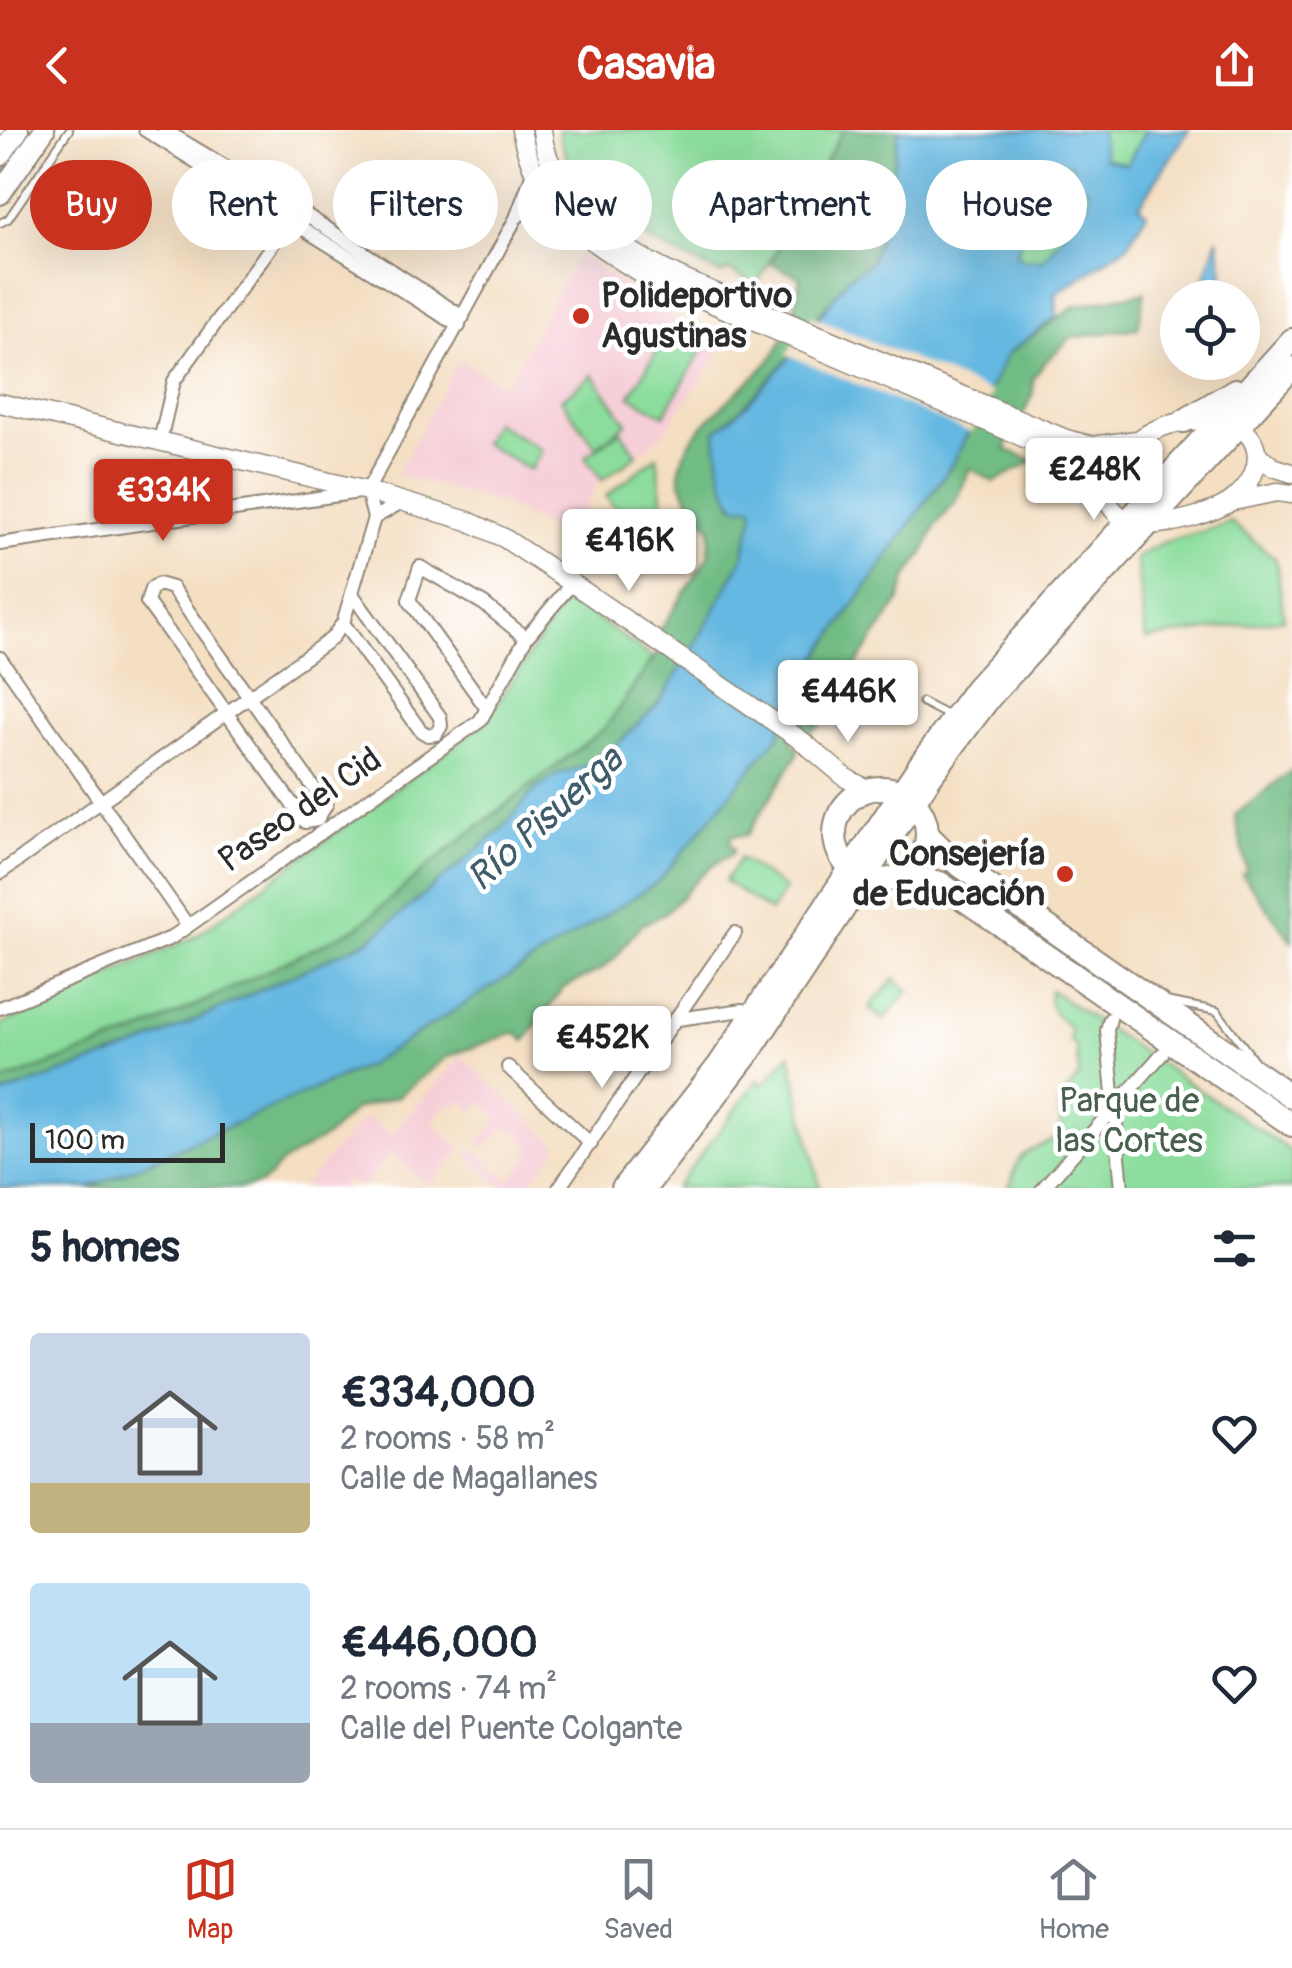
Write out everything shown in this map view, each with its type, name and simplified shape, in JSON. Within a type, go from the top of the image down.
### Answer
[{"type":"highway","points":[[907,798],[946,721],[1230,421],[1283,372],[1292,340]]},
{"type":"highway","points":[[1184,421],[1283,372]]},
{"type":"highway","points":[[623,1188],[719,1065],[750,1010],[857,872],[907,798],[1138,521]]},
{"type":"highway","points":[[828,932],[839,930],[858,903],[896,877],[921,856],[925,822],[907,798],[890,789],[868,790],[847,803],[836,824],[837,848],[857,872],[896,877],[940,882],[1292,1125]]},
{"type":"highway","points":[[926,834],[956,862],[1292,1096]]},
{"type":"highway","points":[[644,1188],[750,1051],[828,932],[857,872]]},
{"type":"main road","points":[[0,156],[18,130]]},
{"type":"main road","points":[[0,194],[44,130]]},
{"type":"main road","points":[[522,130],[529,160]]},
{"type":"main road","points":[[542,137],[564,186],[596,225],[633,252],[728,305]]},
{"type":"main road","points":[[605,250],[636,271],[728,305],[1050,441],[1106,491],[1112,507],[1138,521],[1192,517],[1233,501],[1276,492],[1292,494]]},
{"type":"main road","points":[[0,402],[160,441],[318,489],[367,491],[468,521],[504,538],[868,790]]},
{"type":"main road","points":[[1050,441],[1092,446],[1137,440],[1184,421],[1230,421],[1252,438],[1258,456],[1254,470],[1233,501]]},
{"type":"main road","points":[[1106,491],[1110,469],[1137,440]]},
{"type":"main road","points":[[1258,456],[1273,467],[1292,472]]},
{"type":"street","points":[[145,130],[193,160]]},
{"type":"street","points":[[164,130],[210,160]]},
{"type":"street","points":[[0,872],[316,650],[343,624],[374,518],[367,491],[518,212]]},
{"type":"street","points":[[313,228],[461,321]]},
{"type":"street","points":[[160,441],[174,381],[268,250]]},
{"type":"street","points":[[0,544],[318,489]]},
{"type":"street","points":[[374,518],[403,501]]},
{"type":"street","points":[[487,709],[409,600],[420,567],[484,604],[526,638]]},
{"type":"street","points":[[158,584],[172,588],[326,805],[320,817],[304,822],[226,714],[147,602],[151,589],[158,584]]},
{"type":"street","name":"Paseo del Cid","points":[[0,1008],[171,938],[480,721],[526,638],[572,584]]},
{"type":"street","points":[[343,624],[421,731],[436,734],[442,726],[440,717],[352,594]]},
{"type":"street","points":[[0,658],[188,926]]},
{"type":"street","points":[[560,1188],[735,933]]},
{"type":"street","points":[[678,1019],[750,1010]]},
{"type":"street","points":[[1110,1019],[1107,1030],[1122,1188]]},
{"type":"street","points":[[1043,1188],[1162,1054]]},
{"type":"street","points":[[508,1067],[592,1144]]},
{"type":"lane","points":[[0,223],[8,218],[69,130]]},
{"type":"lane","points":[[922,702],[946,721]]},
{"type":"shaded area","points":[[578,254],[721,350],[661,437],[598,483],[568,539],[500,502],[396,475],[459,360],[505,385]]},
{"type":"shaded area","points":[[461,1056],[559,1146],[527,1188],[502,1188],[467,1155],[473,1148],[509,1180],[529,1158],[526,1154],[532,1148],[506,1125],[485,1148],[479,1142],[499,1119],[482,1103],[474,1111],[462,1100],[455,1107],[449,1103],[432,1122],[462,1150],[428,1186],[392,1153],[360,1188],[347,1179],[339,1188],[301,1188],[366,1116],[390,1135]]},
{"type":"green space","points":[[558,130],[843,130],[826,160],[672,160],[672,250],[776,250],[757,284],[729,270],[721,274],[669,249],[652,240],[652,160],[568,159]]},
{"type":"green space","points":[[843,130],[899,130],[894,160],[827,160]]},
{"type":"green space","points":[[1101,130],[1146,130],[1127,164],[1104,158]]},
{"type":"green space","points":[[777,250],[874,250],[870,262],[823,309],[789,358],[716,431],[721,469],[733,505],[752,505],[754,513],[743,558],[660,702],[601,761],[559,774],[500,831],[371,939],[144,1044],[0,1095],[0,1082],[140,1032],[358,927],[438,858],[605,728],[658,652],[658,633],[708,557],[711,529],[684,490],[680,476],[682,459],[703,425],[767,364],[782,341],[793,314],[800,277],[770,263]]},
{"type":"green space","points":[[1016,250],[1051,250],[1043,260],[1025,260],[1016,255]]},
{"type":"green space","points":[[1145,292],[1138,328],[1071,338],[1033,378],[1033,395],[1005,449],[1033,461],[994,482],[970,468],[956,502],[936,525],[906,579],[899,602],[852,671],[844,695],[828,718],[809,734],[799,728],[791,743],[798,748],[797,755],[747,835],[732,836],[732,854],[704,872],[668,909],[641,924],[614,959],[563,988],[525,1041],[516,1032],[448,1056],[398,1096],[355,1109],[327,1136],[281,1163],[259,1184],[241,1188],[89,1188],[368,1065],[779,735],[809,670],[954,461],[1007,354],[1075,306]]},
{"type":"green space","points":[[670,329],[703,348],[664,415],[630,396]]},
{"type":"green space","points":[[593,375],[627,423],[596,447],[561,399]]},
{"type":"green space","points":[[494,422],[542,450],[530,470],[483,443]]},
{"type":"green space","points":[[621,431],[637,455],[602,480],[585,457]]},
{"type":"green space","points":[[657,456],[670,560],[663,569],[606,496]]},
{"type":"green space","points":[[1231,522],[1276,559],[1284,619],[1146,639],[1136,559],[1169,540]]},
{"type":"green space","points":[[567,598],[653,658],[605,728],[438,858],[358,927],[140,1032],[0,1082],[0,1025],[196,936],[484,723]]},
{"type":"green space","points":[[1292,770],[1292,942],[1242,874],[1247,871],[1235,815]]},
{"type":"green space","points":[[740,858],[785,889],[770,912],[725,881]]},
{"type":"green space","points":[[895,979],[909,991],[883,1020],[869,1008]]},
{"type":"green space","name":"Parque de las Cortes","points":[[1050,990],[1292,1152],[1292,1188],[1008,1188],[1021,1157],[1057,1138],[1061,1127],[1059,1102],[1079,1076],[1070,1028],[1051,1007]]},
{"type":"green space","points":[[790,1054],[820,1188],[675,1188],[758,1080],[763,1085]]},
{"type":"water","name":"Río Pisuerga","points":[[899,130],[1101,130],[1104,158],[1127,164],[1146,130],[1189,130],[1139,206],[1147,213],[1127,246],[1056,294],[1057,316],[1007,354],[954,461],[809,670],[779,735],[658,882],[368,1065],[89,1188],[0,1188],[0,1095],[144,1044],[371,939],[500,831],[536,789],[559,774],[601,761],[660,702],[743,558],[754,513],[752,506],[736,507],[726,489],[716,431],[789,358],[848,278],[870,262],[874,250],[906,250],[906,160],[894,160]]},
{"type":"water","points":[[1218,238],[1224,280],[1204,280]]},
{"type":"pier","points":[[812,316],[992,393],[971,433],[786,354]]},
{"type":"place","name":"Polideportivo Agustinas","points":[[581,316]]},
{"type":"place","name":"Consejería de Educación","points":[[1065,874]]}]
